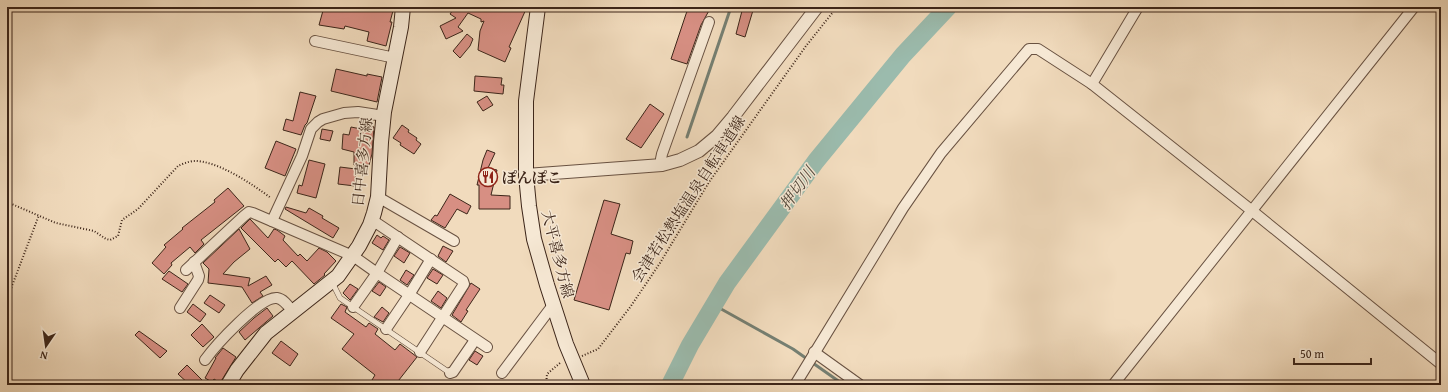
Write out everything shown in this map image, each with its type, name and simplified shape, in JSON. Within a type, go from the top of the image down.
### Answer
[{"type":"main road","name":"日中喜多方線","points":[[228,385],[266,333],[338,276],[353,256],[372,220],[378,197],[384,116],[401,28],[403,7]]},
{"type":"main road","name":"大平喜多方線","points":[[538,7],[526,100],[526,175],[534,239],[566,344],[583,385]]},
{"type":"street","points":[[526,175],[662,165],[680,160],[699,151],[717,136],[733,118],[816,7]]},
{"type":"street","points":[[1092,84],[1138,7]]},
{"type":"street","points":[[1113,385],[1414,7]]},
{"type":"street","points":[[662,165],[662,154],[709,22]]},
{"type":"street","points":[[315,41],[395,58]]},
{"type":"street","points":[[795,385],[899,214],[941,153],[1029,49],[1038,49],[1092,84],[1251,210],[1441,364]]},
{"type":"street","points":[[272,221],[302,156],[311,129],[318,122],[330,117],[358,112],[384,116]]},
{"type":"street","points":[[378,197],[454,242]]},
{"type":"street","points":[[186,270],[249,212],[353,256],[475,340],[488,347]]},
{"type":"street","points":[[372,220],[463,281],[464,284],[420,352]]},
{"type":"street","points":[[353,307],[377,273],[398,237]]},
{"type":"street","points":[[386,329],[431,259]]},
{"type":"street","points":[[180,308],[198,280],[199,276],[194,262]]},
{"type":"street","points":[[205,360],[223,338],[253,310],[270,299],[278,298],[293,312]]},
{"type":"street","points":[[502,373],[553,305]]},
{"type":"street","points":[[450,373],[454,372],[475,340]]},
{"type":"street","points":[[814,352],[860,385]]},
{"type":"lane","points":[[331,281],[340,298],[450,373]]},
{"type":"path","name":"会津若松熱塩温泉自転車道線","points":[[580,356],[598,349],[631,306],[660,263],[709,182],[806,46],[838,7]]},
{"type":"path","points":[[7,202],[56,223],[94,231],[110,240],[118,236],[122,220],[138,209],[178,166],[193,161],[217,167],[248,181],[280,205]]},
{"type":"path","points":[[7,299],[39,215]]},
{"type":"path","points":[[546,385],[547,374],[560,363]]},
{"type":"building","points":[[324,7],[341,7],[357,11],[359,7],[394,7],[386,46],[367,41],[369,32],[345,26],[344,29],[319,25]]},
{"type":"building","points":[[455,7],[527,7],[509,47],[511,48],[505,62],[478,50],[480,31],[484,21],[481,22],[481,19],[468,13],[458,27],[463,31],[446,39],[440,26],[456,18],[450,14]]},
{"type":"building","points":[[689,7],[711,7],[701,25],[687,64],[671,59]]},
{"type":"building","points":[[743,7],[754,7],[745,37],[736,34]]},
{"type":"building","points":[[467,34],[473,39],[470,46],[460,58],[453,51]]},
{"type":"building","points":[[336,69],[367,76],[367,74],[382,77],[377,102],[331,91]]},
{"type":"building","points":[[475,76],[502,78],[501,85],[504,85],[503,94],[474,91]]},
{"type":"building","points":[[300,92],[316,96],[307,123],[301,135],[283,130],[286,119],[293,121]]},
{"type":"building","points":[[487,96],[493,105],[483,111],[477,102]]},
{"type":"building","points":[[650,104],[664,114],[641,148],[626,139]]},
{"type":"building","points":[[367,125],[374,127],[372,154],[369,165],[354,165],[354,152],[342,149],[343,134],[349,135],[351,127],[366,130]]},
{"type":"building","points":[[402,125],[409,130],[408,132],[417,138],[416,140],[421,144],[414,154],[400,145],[401,143],[393,138]]},
{"type":"building","points":[[322,129],[333,131],[330,141],[320,139]]},
{"type":"building","points":[[276,141],[296,149],[285,176],[265,168]]},
{"type":"building","points":[[487,150],[495,153],[488,168],[497,170],[491,195],[510,196],[510,209],[479,209],[479,185],[477,185]]},
{"type":"building","points":[[309,160],[325,164],[316,198],[297,193],[299,185],[302,186]]},
{"type":"building","points":[[340,167],[356,169],[355,186],[338,184]]},
{"type":"building","points":[[228,188],[244,206],[201,240],[204,244],[195,253],[190,247],[171,263],[172,265],[164,274],[152,263],[166,247],[164,245],[183,229],[182,228],[215,202],[214,200]]},
{"type":"building","points":[[450,194],[471,206],[467,214],[457,209],[445,228],[431,220],[435,215],[437,216]]},
{"type":"building","points":[[604,200],[620,204],[611,234],[633,241],[630,254],[626,253],[609,310],[574,300]]},
{"type":"building","points":[[286,207],[306,213],[309,208],[339,228],[333,238],[285,209]]},
{"type":"building","points":[[250,219],[268,238],[274,229],[277,230],[285,236],[283,240],[298,256],[300,254],[307,261],[319,248],[327,252],[336,261],[324,274],[325,275],[314,284],[292,261],[286,267],[278,259],[275,262],[241,228]]},
{"type":"building","points":[[239,229],[250,249],[234,262],[223,274],[250,278],[248,286],[266,276],[272,285],[260,292],[263,296],[252,303],[242,287],[208,283],[209,269],[203,263]]},
{"type":"building","points":[[377,235],[381,238],[383,236],[389,240],[383,250],[372,243]]},
{"type":"building","points":[[443,246],[453,251],[446,262],[438,256]]},
{"type":"building","points":[[400,247],[410,253],[404,263],[394,256]]},
{"type":"building","points":[[433,269],[443,275],[437,284],[427,278]]},
{"type":"building","points":[[406,270],[414,275],[407,285],[400,280]]},
{"type":"building","points":[[169,271],[188,284],[182,292],[162,279]]},
{"type":"building","points":[[379,282],[386,287],[380,296],[372,291]]},
{"type":"building","points":[[471,283],[480,289],[466,310],[468,311],[461,322],[452,315]]},
{"type":"building","points":[[350,284],[358,289],[350,300],[343,293]]},
{"type":"building","points":[[438,291],[447,298],[441,308],[431,301]]},
{"type":"building","points":[[210,295],[225,305],[219,313],[204,303]]},
{"type":"building","points":[[193,304],[206,314],[200,322],[187,312]]},
{"type":"building","points":[[341,304],[347,307],[345,312],[366,327],[369,323],[378,329],[375,334],[395,350],[400,344],[417,357],[395,385],[378,385],[372,380],[375,375],[342,349],[354,334],[331,318]]},
{"type":"building","points":[[382,307],[389,313],[383,322],[374,317]]},
{"type":"building","points":[[267,308],[273,316],[245,340],[239,332]]},
{"type":"building","points":[[202,324],[214,337],[203,347],[191,335]]},
{"type":"building","points":[[139,331],[167,351],[160,358],[135,335]]},
{"type":"building","points":[[281,341],[298,354],[290,366],[272,353]]},
{"type":"building","points":[[223,348],[236,357],[220,383],[214,379],[212,382],[205,378],[215,358]]},
{"type":"building","points":[[475,351],[483,356],[477,365],[469,360]]},
{"type":"building","points":[[187,365],[202,380],[198,385],[190,385],[178,374]]},
{"type":"waterway","points":[[687,137],[731,7]]},
{"type":"waterway","name":"押切川","points":[[670,385],[690,345],[727,283],[816,161],[903,55],[948,7]]},
{"type":"waterway","points":[[714,305],[793,349],[844,385]]},
{"type":"place","name":"ぽんぽこ","points":[[488,177]]}]
